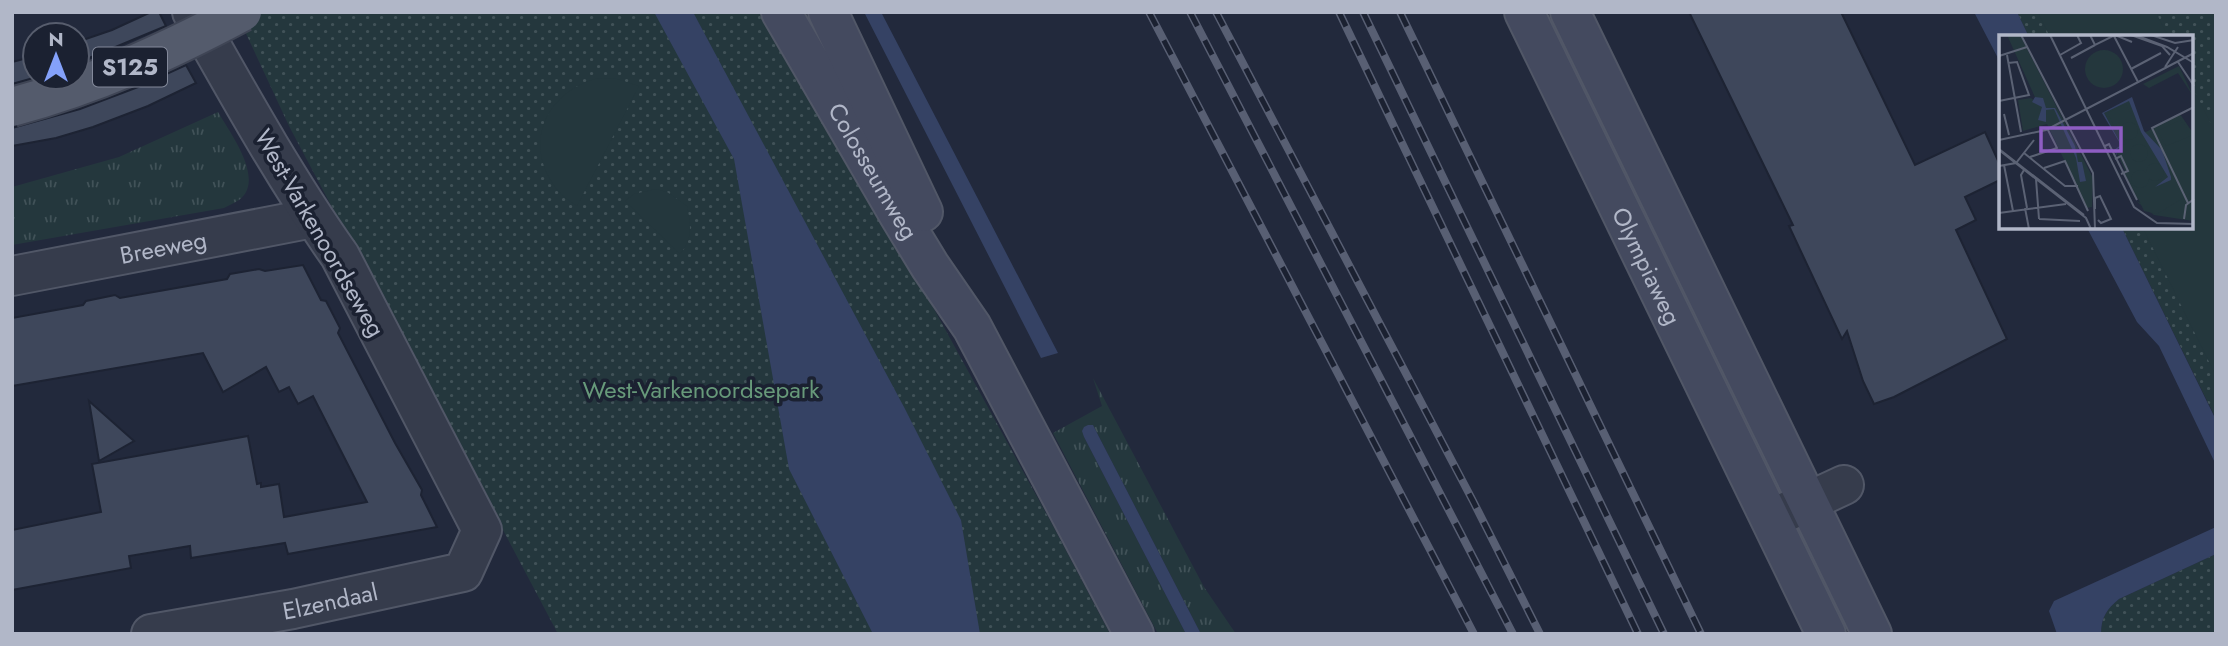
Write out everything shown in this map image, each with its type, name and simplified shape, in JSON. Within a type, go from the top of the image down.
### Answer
[{"type":"main road","name":"S125","points":[[12,107],[100,80],[242,12]]},
{"type":"main road","name":"Colosseumweg","points":[[781,12],[905,225],[972,327],[1134,634]]},
{"type":"main road","name":"Colosseumweg","points":[[828,12],[947,260],[972,327]]},
{"type":"main road","name":"Olympiaweg","points":[[1524,12],[1826,634]]},
{"type":"main road","name":"Olympiaweg","points":[[1570,12],[1872,634]]},
{"type":"street","name":"West-Varkenoordseweg","points":[[192,12],[313,218],[340,256],[482,530]]},
{"type":"street","name":"Breeweg","points":[[12,276],[313,218]]},
{"type":"street","points":[[1771,519],[1843,485]]},
{"type":"street","name":"Elzendaal","points":[[151,634],[295,621],[463,572],[482,530]]},
{"type":"green space","name":"West-Varkenoordsepark","points":[[236,12],[771,12],[1110,634],[558,634],[289,126]]},
{"type":"green space","points":[[2017,12],[2216,12],[2216,419],[2122,229],[2193,229],[2193,35],[2028,35]]},
{"type":"green space","points":[[2038,12],[2156,12],[2167,35],[2049,35]]},
{"type":"green space","points":[[598,78],[617,79],[639,86],[577,206],[558,191],[544,167],[540,150],[541,134],[554,105],[581,84]]},
{"type":"green space","points":[[2193,88],[2216,134],[2216,376],[2143,229],[2193,229]]},
{"type":"green space","points":[[218,112],[237,144],[247,169],[249,181],[246,191],[237,201],[224,208],[12,245],[12,187],[119,157]]},
{"type":"green space","points":[[656,189],[667,192],[687,206],[690,232],[680,254],[625,201],[634,194]]},
{"type":"green space","points":[[1093,378],[1204,587],[1236,634],[1201,634],[1096,431],[1084,437],[1186,634],[1158,634],[1053,433],[1102,406]]},
{"type":"green space","points":[[2216,554],[2216,634],[2101,634],[2106,614],[2119,599]]},
{"type":"water","points":[[654,12],[693,12],[904,407],[961,520],[980,634],[873,634],[789,469],[734,159]]},
{"type":"water","points":[[864,12],[881,12],[1058,353],[1041,358]]},
{"type":"water","points":[[1974,12],[2017,12],[2028,35],[1999,35],[1999,60]]},
{"type":"water","points":[[2088,229],[2122,229],[2216,420],[2216,465],[2159,346],[2137,322]]},
{"type":"water","points":[[1088,425],[1093,425],[1201,634],[1186,634],[1084,437],[1082,431]]},
{"type":"water","points":[[2216,527],[2216,554],[2119,599],[2106,614],[2101,634],[2057,634],[2049,611],[2054,601]]},
{"type":"building","points":[[151,12],[159,12],[166,26],[91,57],[91,37]]},
{"type":"building","points":[[1689,12],[1841,12],[1915,165],[1985,132],[1999,163],[1999,180],[1965,197],[1976,220],[1956,230],[2007,339],[1894,397],[1874,404],[1863,381],[1847,331],[1842,339],[1789,226],[1793,225]]},
{"type":"building","points":[[21,60],[21,81],[12,84],[12,62]]},
{"type":"building","points":[[186,65],[196,83],[148,106],[56,138],[12,146],[12,128],[80,109]]},
{"type":"building","points":[[303,265],[321,300],[326,301],[340,328],[338,333],[422,490],[421,495],[437,527],[288,554],[285,543],[191,558],[190,546],[129,556],[131,568],[12,590],[12,530],[101,512],[92,464],[248,436],[257,484],[261,483],[261,487],[279,484],[284,517],[367,502],[313,396],[298,404],[289,387],[279,392],[266,367],[223,392],[203,353],[12,386],[12,318],[83,305],[86,301],[115,295],[120,298],[227,279],[230,274]]},
{"type":"building","points":[[89,401],[134,441],[99,461]]},
{"type":"railway","points":[[1149,12],[1474,634]]},
{"type":"railway","points":[[1190,12],[1513,634]]},
{"type":"railway","points":[[1216,12],[1540,634]]},
{"type":"railway","points":[[1339,12],[1638,634]]},
{"type":"railway","points":[[1363,12],[1664,634]]},
{"type":"railway","points":[[1400,12],[1701,634]]}]
